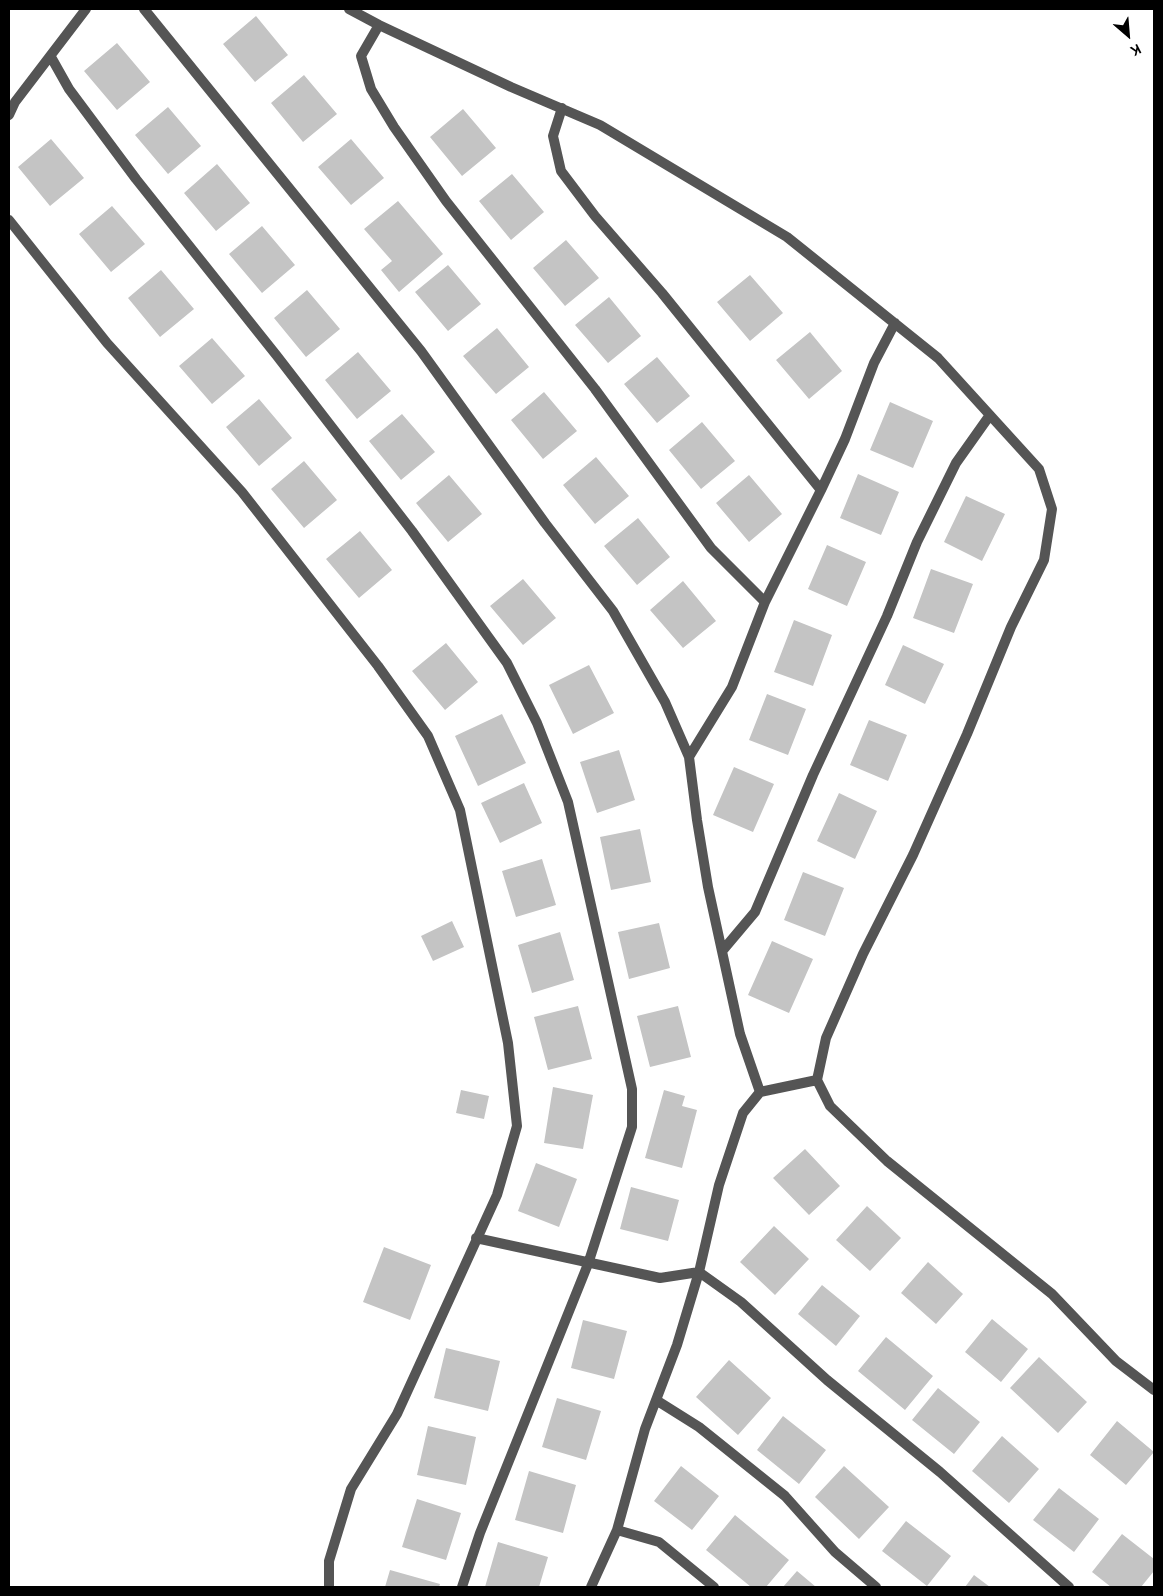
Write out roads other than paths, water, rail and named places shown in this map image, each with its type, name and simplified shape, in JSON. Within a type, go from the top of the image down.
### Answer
[{"type":"street","points":[[9,115],[15,102],[86,9]]},
{"type":"street","points":[[144,9],[421,350],[545,523],[613,610],[665,702],[689,757],[698,830],[740,1034],[760,1092]]},
{"type":"street","points":[[349,9],[379,25],[600,125],[787,237],[938,358],[1038,469],[1052,509],[1044,560],[1010,627],[968,734],[913,855],[863,954],[837,1012],[826,1038],[817,1080],[830,1106],[887,1161],[1052,1294],[1116,1361],[1154,1390]]},
{"type":"street","points":[[379,25],[360,56],[371,90],[394,127],[452,208],[595,388],[711,548],[766,602]]},
{"type":"street","points":[[51,57],[69,89],[136,178],[278,356],[412,531],[507,663],[537,722],[568,802],[632,1089],[632,1127],[619,1174],[588,1264],[480,1533],[462,1587]]},
{"type":"street","points":[[562,108],[552,136],[561,171],[595,216],[668,300],[821,490]]},
{"type":"street","points":[[9,220],[107,343],[242,492],[378,666],[428,736],[460,810],[508,1042],[517,1126],[497,1195],[397,1414],[350,1489],[330,1561],[329,1587]]},
{"type":"street","points":[[689,757],[732,687],[766,602],[845,439],[874,364],[895,323]]},
{"type":"street","points":[[723,950],[755,912],[825,749],[887,616],[917,542],[956,464],[990,415]]},
{"type":"street","points":[[591,1587],[617,1530],[645,1429],[677,1345],[699,1272],[719,1184],[743,1113],[760,1092],[817,1080]]},
{"type":"street","points":[[476,1238],[588,1264],[660,1278],[699,1272],[741,1302],[827,1380],[940,1472],[1069,1587]]},
{"type":"street","points":[[656,1400],[699,1427],[786,1496],[835,1552],[876,1587]]},
{"type":"street","points":[[617,1530],[659,1542],[714,1587]]}]
